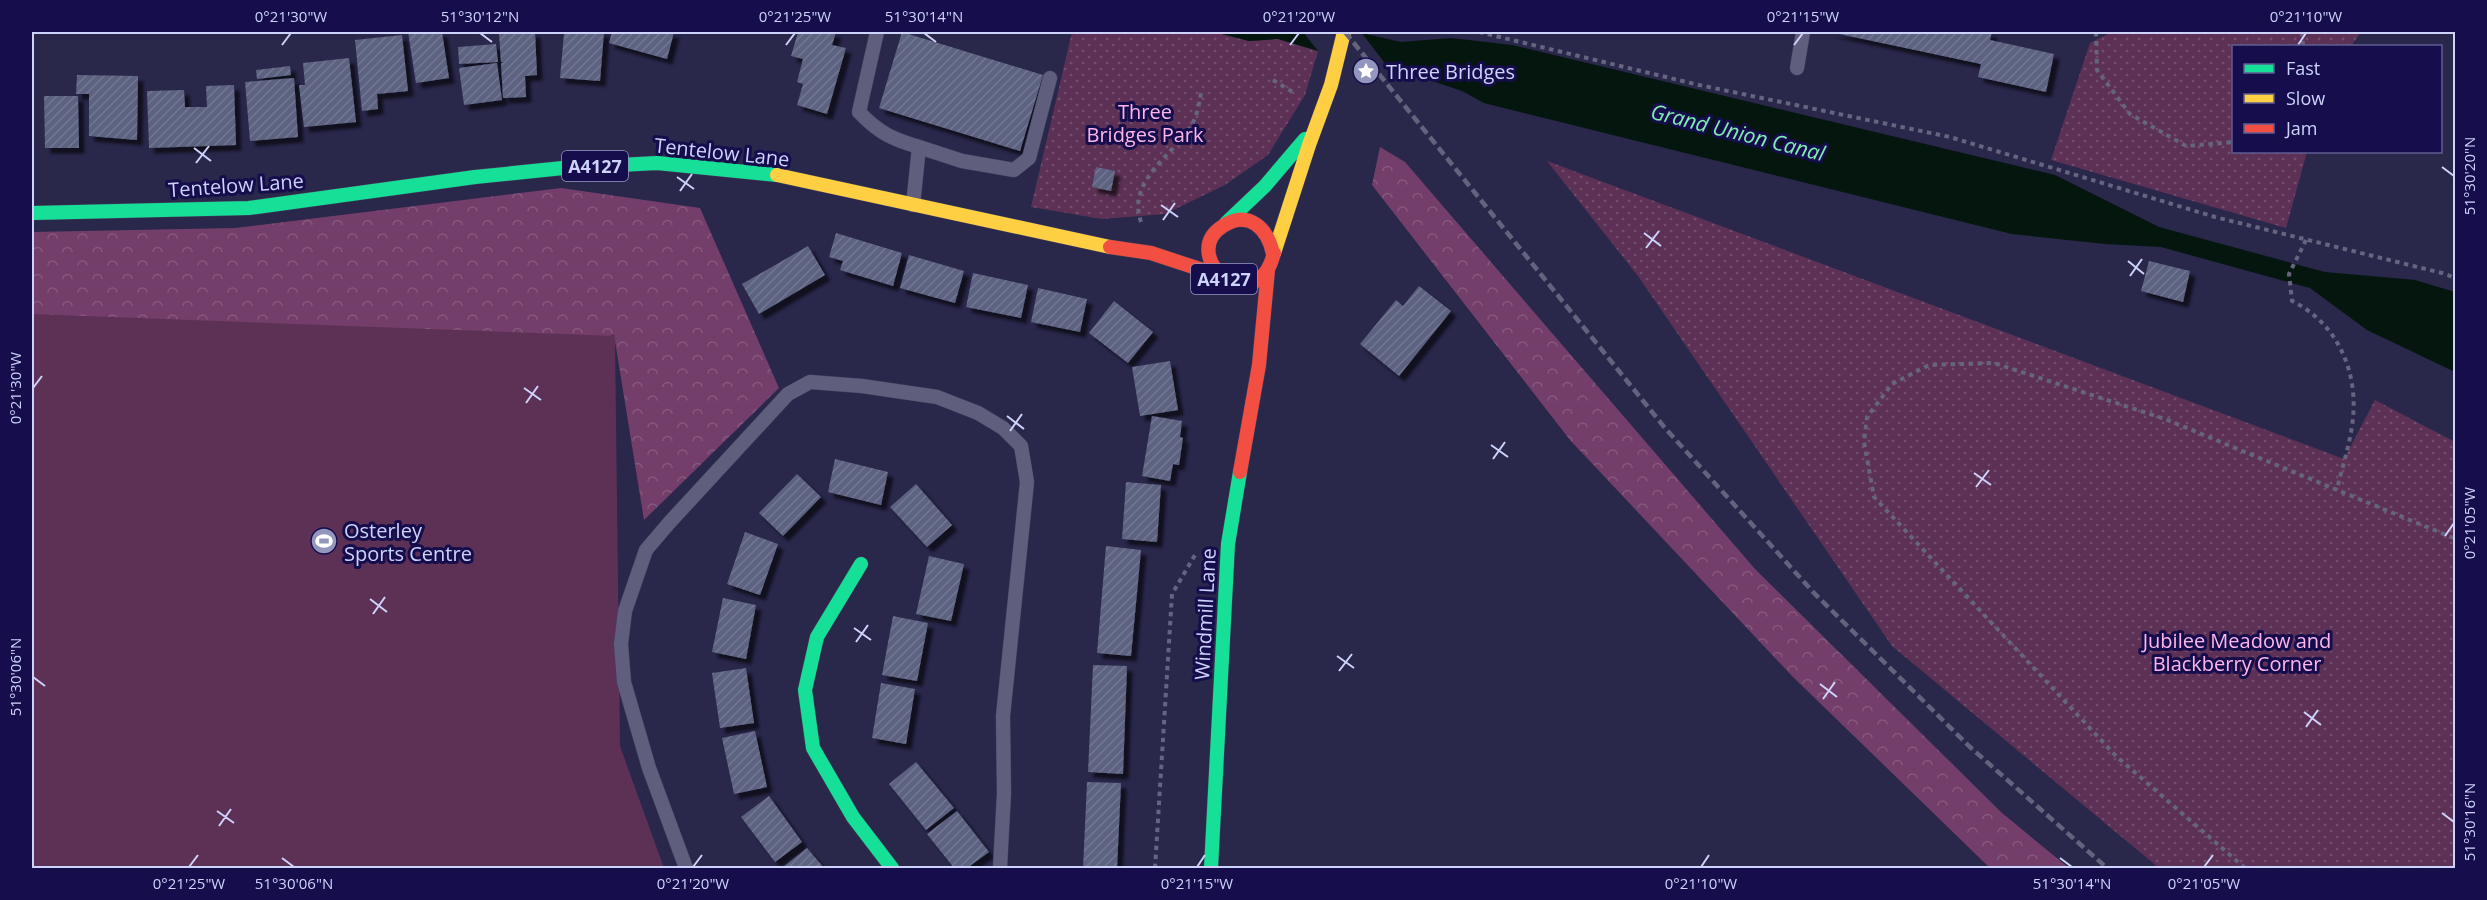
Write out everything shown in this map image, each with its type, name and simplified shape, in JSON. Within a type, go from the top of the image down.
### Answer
[{"type":"main road","name":"A4127","points":[[1313,130],[1264,186],[1213,237],[1209,252],[1210,260],[1218,275],[1235,284],[1251,283],[1268,270],[1313,130],[1331,84],[1344,32]]},
{"type":"main road","name":"Tentelow Lane","points":[[32,213],[249,208],[486,176],[563,168],[657,164],[765,172],[1088,244],[1152,253],[1218,275]]},
{"type":"main road","name":"A4127","points":[[1227,223],[1242,219],[1258,225],[1270,237],[1274,254]]},
{"type":"main road","name":"A4127","points":[[1192,242],[1213,237]]},
{"type":"main road","name":"Tentelow Lane","points":[[1152,253],[1172,247]]},
{"type":"main road","name":"Windmill Lane","points":[[1210,868],[1228,544],[1259,365],[1268,270]]},
{"type":"main road","points":[[1235,284],[1240,301]]},
{"type":"main road","name":"Windmill Lane","points":[[1248,328],[1259,365]]},
{"type":"main road","points":[[861,564],[817,637],[805,690],[813,748],[853,817],[892,868]]},
{"type":"lane","points":[[877,32],[859,112],[875,129],[891,138],[962,161],[1014,170],[1029,158],[1050,78]]},
{"type":"lane","points":[[1797,68],[1803,32]]},
{"type":"lane","points":[[913,205],[919,147]]},
{"type":"lane","points":[[686,868],[649,768],[624,682],[621,644],[625,610],[646,550],[767,415],[788,394],[810,381],[937,397],[978,412],[1003,428],[1021,446],[1027,482],[1003,716],[1004,794],[1000,868]]},
{"type":"path","points":[[1479,32],[1699,85],[1950,137],[2215,217],[2446,274],[2456,279]]},
{"type":"path","points":[[2096,32],[2097,70],[2130,114],[2186,146],[2232,142]]},
{"type":"path","points":[[1273,80],[1299,96]]},
{"type":"path","points":[[1152,253],[1138,213],[1143,187],[1157,163],[1180,141],[1192,125],[1202,93]]},
{"type":"path","points":[[2306,240],[2289,274],[2292,301],[2304,307],[2335,337],[2352,376],[2352,425],[2337,489]]},
{"type":"path","points":[[2246,868],[2116,756],[1874,497],[1864,442],[1867,417],[1892,384],[1929,366],[1994,363],[2166,419],[2456,539]]},
{"type":"path","points":[[1155,868],[1172,594],[1201,546]]},
{"type":"green space","name":"Three Bridges Park","points":[[1072,32],[1214,32],[1249,41],[1278,39],[1318,51],[1305,95],[1268,155],[1225,185],[1165,214],[1102,219],[1031,207]]},
{"type":"green space","points":[[2112,32],[2361,32],[2352,45],[2232,45],[2232,153],[2307,153],[2286,228],[2051,160],[2090,43]]},
{"type":"green space","points":[[1380,147],[1405,162],[1755,569],[2002,813],[2069,868],[1990,868],[1792,676],[1570,440],[1372,185]]},
{"type":"green space","name":"Jubilee Meadow and Blackberry Corner","points":[[1547,161],[2344,459],[2375,400],[2455,442],[2455,868],[2159,868],[1892,646],[1638,276]]},
{"type":"green space","points":[[561,188],[700,208],[779,388],[644,520],[614,335],[440,383],[32,433],[32,232],[235,228]]},
{"type":"green space","name":"Osterley Sports Centre","points":[[32,314],[615,336],[620,746],[664,868],[32,868]]},
{"type":"water","name":"Grand Union Canal","points":[[1214,32],[1357,32],[1401,42],[1451,38],[1512,45],[2055,175],[2159,227],[2325,272],[2415,280],[2455,292],[2455,372],[2367,330],[2310,288],[2161,247],[2105,244],[2012,234],[1484,103],[1462,91],[1387,66],[1318,51],[1278,39],[1249,41]]},
{"type":"pier","points":[[1303,32],[1361,32],[1387,66],[1321,54]]},
{"type":"building","points":[[408,32],[442,32],[449,78],[416,83]]},
{"type":"building","points":[[535,32],[537,75],[525,76],[526,97],[503,98],[501,63],[504,62],[501,62],[499,34]]},
{"type":"building","points":[[573,32],[604,32],[600,81],[560,78],[564,33],[573,34]]},
{"type":"building","points":[[612,32],[674,32],[667,59],[609,43]]},
{"type":"building","points":[[798,32],[836,32],[832,45],[846,48],[827,114],[797,105],[803,84],[797,82],[803,59],[791,56]]},
{"type":"building","points":[[902,32],[1043,75],[1020,151],[879,108]]},
{"type":"building","points":[[1830,32],[1992,32],[1990,40],[2054,54],[2046,92],[1978,77],[1981,64]]},
{"type":"building","points":[[402,35],[408,91],[377,94],[378,109],[362,111],[355,40]]},
{"type":"building","points":[[496,44],[498,62],[459,64],[458,47]]},
{"type":"building","points":[[349,58],[356,122],[304,127],[299,85],[305,85],[303,63]]},
{"type":"building","points":[[497,63],[502,100],[464,105],[459,68]]},
{"type":"building","points":[[290,66],[291,75],[257,79],[256,70]]},
{"type":"building","points":[[77,75],[138,76],[137,140],[89,136],[89,94],[76,94]]},
{"type":"building","points":[[294,78],[298,137],[250,141],[245,82]]},
{"type":"building","points":[[234,85],[236,145],[149,148],[147,91],[184,90],[185,107],[207,107],[206,86]]},
{"type":"building","points":[[44,96],[78,96],[79,148],[45,148]]},
{"type":"building","points":[[1096,167],[1115,171],[1111,191],[1092,187]]},
{"type":"building","points":[[836,233],[902,253],[893,286],[840,270],[843,261],[829,257]]},
{"type":"building","points":[[808,246],[825,275],[759,314],[742,284]]},
{"type":"building","points":[[909,255],[964,271],[955,303],[900,288]]},
{"type":"building","points":[[2149,261],[2190,271],[2183,302],[2141,291]]},
{"type":"building","points":[[973,273],[1028,285],[1021,318],[966,307]]},
{"type":"building","points":[[1419,286],[1451,311],[1399,376],[1360,344],[1396,300],[1403,306]]},
{"type":"building","points":[[1038,288],[1087,299],[1080,332],[1031,322]]},
{"type":"building","points":[[1114,301],[1153,332],[1128,363],[1089,333]]},
{"type":"building","points":[[1170,361],[1178,410],[1140,416],[1132,367]]},
{"type":"building","points":[[1152,416],[1182,421],[1180,437],[1183,438],[1179,465],[1173,464],[1170,481],[1142,476]]},
{"type":"building","points":[[835,459],[888,472],[881,505],[828,492]]},
{"type":"building","points":[[797,474],[821,497],[783,536],[759,513]]},
{"type":"building","points":[[1126,482],[1161,485],[1157,542],[1122,539]]},
{"type":"building","points":[[916,484],[952,525],[927,547],[890,507]]},
{"type":"building","points":[[745,532],[778,544],[760,595],[727,584]]},
{"type":"building","points":[[1106,546],[1141,550],[1131,656],[1097,653]]},
{"type":"building","points":[[929,556],[964,564],[951,621],[916,614]]},
{"type":"building","points":[[723,598],[756,605],[746,659],[712,652]]},
{"type":"building","points":[[893,616],[928,623],[917,681],[882,675]]},
{"type":"building","points":[[1093,665],[1127,666],[1123,774],[1088,772]]},
{"type":"building","points":[[746,668],[754,723],[720,728],[712,673]]},
{"type":"building","points":[[881,683],[915,689],[906,744],[872,738]]},
{"type":"building","points":[[755,731],[767,787],[734,794],[722,738]]},
{"type":"building","points":[[916,762],[954,808],[926,830],[889,784]]},
{"type":"building","points":[[1087,782],[1121,783],[1117,868],[1083,868]]},
{"type":"building","points":[[769,796],[802,842],[775,862],[741,817]]},
{"type":"building","points":[[957,811],[989,852],[967,868],[954,868],[927,834]]},
{"type":"building","points":[[807,848],[824,868],[782,868]]},
{"type":"railway","points":[[1345,32],[1665,428],[1814,593],[1970,747],[2107,868]]},
{"type":"traffic: fast","points":[[1226,223],[1265,186],[1305,139]]},
{"type":"traffic: fast","points":[[32,213],[249,208],[475,177],[563,168],[657,163],[777,175]]},
{"type":"traffic: fast","points":[[1211,868],[1228,544],[1240,472]]},
{"type":"traffic: fast","points":[[861,564],[817,637],[805,690],[813,748],[853,817],[892,868]]},
{"type":"traffic: slow","points":[[1274,253],[1331,85],[1344,32]]},
{"type":"traffic: slow","points":[[777,175],[1110,247]]},
{"type":"traffic: jam","points":[[1273,254],[1262,230],[1256,224],[1241,220],[1232,221],[1223,226],[1211,239],[1209,253],[1214,266],[1224,277],[1238,284],[1252,283],[1265,273],[1274,253]]},
{"type":"traffic: jam","points":[[1110,247],[1151,253],[1218,275]]},
{"type":"traffic: jam","points":[[1240,472],[1259,365],[1268,270]]},
{"type":"place","name":"Three Bridges","points":[[1366,71]]},
{"type":"place","name":"Osterley Sports Centre","points":[[324,541]]}]
